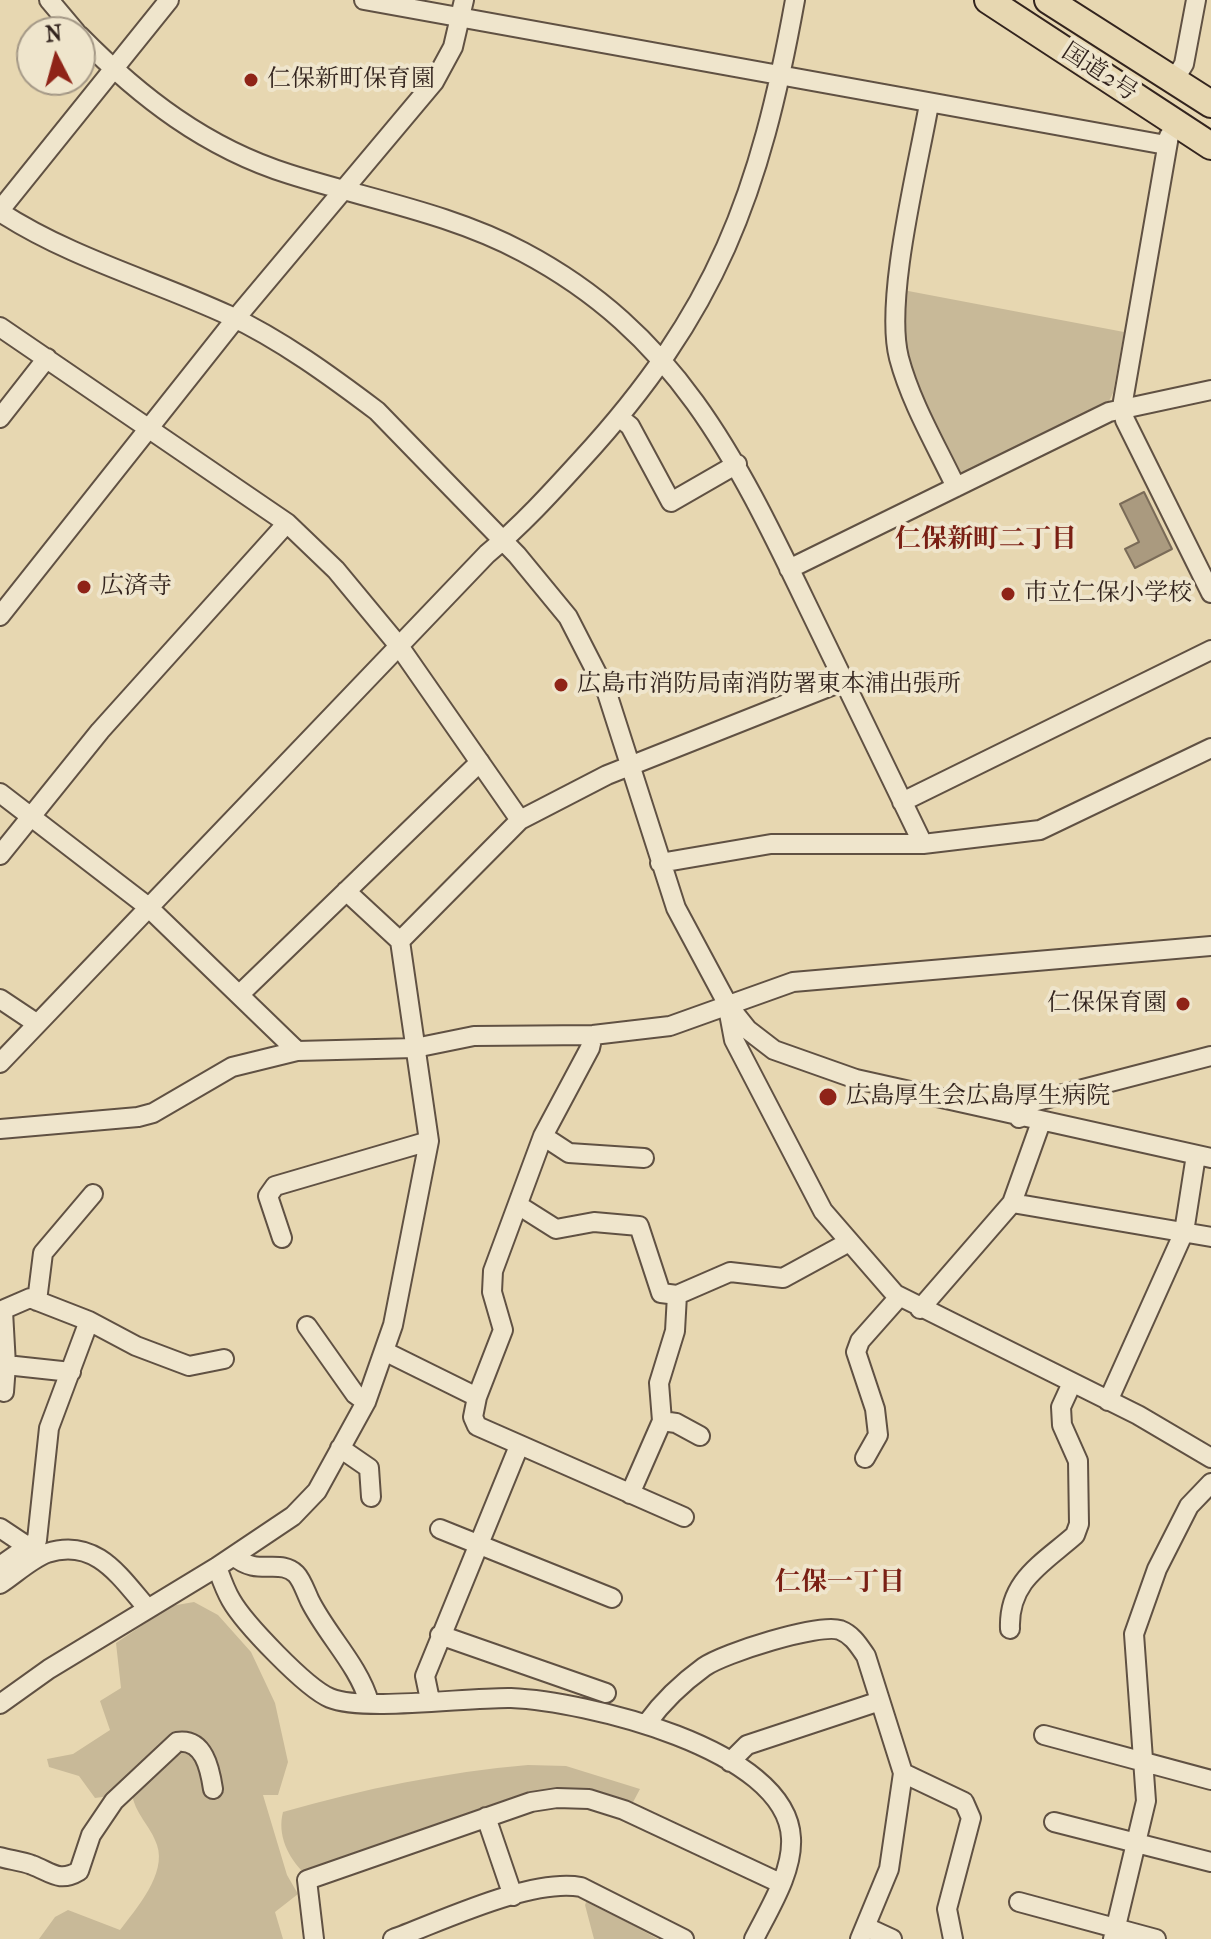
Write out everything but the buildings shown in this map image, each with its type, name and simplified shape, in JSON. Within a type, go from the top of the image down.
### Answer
[{"type":"highway","name":"国道2号","points":[[988,0],[1172,134],[1211,146]]},
{"type":"highway","name":"国道2号","points":[[1048,0],[1211,104]]},
{"type":"street","points":[[49,0],[63,16]]},
{"type":"street","points":[[169,0],[0,211],[42,240],[236,319],[377,411],[504,540],[540,580],[589,653],[607,693],[676,908],[728,1005],[748,1030],[774,1050],[856,1079],[1019,1118],[1203,1156],[1184,1232],[1108,1401]]},
{"type":"street","points":[[364,0],[462,9],[929,104],[1172,134],[1122,407],[1125,420],[1211,593]]},
{"type":"street","points":[[0,1063],[147,906],[620,418],[663,361],[696,311],[724,258],[759,163],[782,75],[795,0]]},
{"type":"street","points":[[1174,80],[1184,64],[1196,0]]},
{"type":"street","points":[[0,616],[236,319],[434,82],[453,47],[462,9]]},
{"type":"street","points":[[96,53],[153,104],[222,147],[286,173],[449,220],[522,251],[588,290],[663,361],[698,403],[737,464],[923,844]]},
{"type":"street","points":[[929,104],[895,306],[899,356],[916,404],[956,487]]},
{"type":"street","points":[[0,327],[287,523],[336,570],[399,646],[520,820]]},
{"type":"street","points":[[0,418],[47,358]]},
{"type":"street","points":[[789,569],[1122,407],[1211,390]]},
{"type":"street","points":[[620,418],[630,426],[671,502],[737,464]]},
{"type":"street","points":[[0,855],[100,731],[287,523]]},
{"type":"street","points":[[902,802],[1211,650]]},
{"type":"street","points":[[400,941],[520,820],[631,766],[844,681]]},
{"type":"street","points":[[660,863],[771,844],[923,844],[1040,830],[1211,748]]},
{"type":"street","points":[[240,994],[480,762]]},
{"type":"street","points":[[0,793],[147,906],[297,1051]]},
{"type":"street","points":[[0,1704],[49,1669],[217,1567],[293,1516],[317,1491],[366,1402],[386,1352],[429,1141],[400,941],[346,891]]},
{"type":"street","points":[[0,1129],[138,1117],[153,1113],[232,1067],[297,1051],[415,1048],[474,1036],[593,1035],[670,1026],[793,982],[1211,946]]},
{"type":"street","points":[[0,999],[36,1023]]},
{"type":"street","points":[[728,1005],[734,1040],[823,1211],[899,1297],[1108,1401],[1211,1458]]},
{"type":"street","points":[[593,1035],[590,1048],[543,1136],[493,1271],[492,1292],[503,1330],[477,1397],[473,1417],[477,1426],[519,1446],[684,1517]]},
{"type":"street","points":[[1019,1118],[1029,1103],[1211,1056]]},
{"type":"street","points":[[920,1309],[1012,1203],[1041,1122]]},
{"type":"street","points":[[543,1136],[569,1153],[644,1158]]},
{"type":"street","points":[[282,1238],[268,1196],[275,1186],[429,1141]]},
{"type":"street","points":[[37,1301],[43,1253],[93,1194]]},
{"type":"street","points":[[1012,1203],[1211,1237]]},
{"type":"street","points":[[518,1205],[556,1229],[594,1222],[639,1226],[661,1293],[677,1295],[730,1272],[783,1278],[849,1242]]},
{"type":"street","points":[[630,1494],[662,1421],[659,1383],[675,1331],[677,1295]]},
{"type":"street","points":[[865,1458],[878,1435],[875,1409],[856,1352],[860,1341],[899,1297]]},
{"type":"street","points":[[4,1392],[6,1365],[1,1311],[30,1298],[89,1321],[136,1346],[189,1366],[224,1359]]},
{"type":"street","points":[[0,1566],[37,1540],[49,1428],[89,1321]]},
{"type":"street","points":[[307,1326],[355,1394],[366,1402]]},
{"type":"street","points":[[386,1352],[477,1397]]},
{"type":"street","points":[[6,1365],[71,1372]]},
{"type":"street","points":[[1010,1629],[1009,1609],[1016,1588],[1075,1535],[1079,1524],[1078,1461],[1062,1425],[1061,1407],[1072,1383]]},
{"type":"street","points":[[662,1421],[676,1423],[700,1436]]},
{"type":"street","points":[[430,1700],[425,1676],[476,1544],[519,1446]]},
{"type":"street","points":[[340,1448],[369,1468],[371,1497]]},
{"type":"street","points":[[1114,1934],[1146,1801],[1134,1634],[1157,1569],[1189,1506],[1211,1483]]},
{"type":"street","points":[[0,1528],[27,1546]]},
{"type":"street","points":[[440,1529],[612,1598]]},
{"type":"street","points":[[0,1584],[46,1554],[75,1549],[103,1558],[148,1609]]},
{"type":"street","points":[[234,1556],[254,1568],[283,1567],[296,1574],[322,1625],[366,1690],[369,1702]]},
{"type":"street","points":[[217,1567],[239,1612],[310,1686],[343,1702],[554,1701],[647,1723],[753,1773],[786,1813],[791,1834],[791,1855],[754,1939]]},
{"type":"street","points":[[647,1723],[664,1700],[708,1665],[807,1630],[829,1628],[844,1631],[857,1642],[866,1656],[903,1773],[889,1869],[863,1933],[892,1939]]},
{"type":"street","points":[[440,1635],[606,1693]]},
{"type":"street","points":[[730,1762],[747,1745],[880,1701]]},
{"type":"street","points":[[1044,1735],[1145,1765],[1211,1780]]},
{"type":"street","points":[[0,1857],[32,1865],[53,1877],[71,1876],[79,1871],[91,1835],[114,1801],[177,1742],[185,1741],[204,1755],[213,1789]]},
{"type":"street","points":[[903,1773],[964,1802],[971,1818],[947,1909],[953,1939]]},
{"type":"street","points":[[314,1939],[307,1880],[531,1802],[557,1798],[589,1799],[624,1810],[780,1883]]},
{"type":"street","points":[[486,1817],[513,1896]]},
{"type":"street","points":[[1054,1822],[1211,1862]]},
{"type":"street","points":[[393,1939],[513,1896],[562,1883],[581,1887],[684,1939]]},
{"type":"street","points":[[1019,1902],[1114,1934],[1156,1939]]},
{"type":"shaded area","points":[[903,290],[1124,332],[1113,393],[1105,409],[969,475],[954,470],[905,359]]},
{"type":"shaded area","points":[[1144,492],[1172,549],[1135,568],[1125,549],[1139,542],[1120,504]]},
{"type":"shaded area","points":[[194,1602],[218,1615],[251,1652],[275,1703],[288,1762],[278,1795],[263,1795],[287,1875],[298,1894],[275,1912],[283,1939],[39,1939],[55,1917],[68,1910],[120,1930],[154,1879],[158,1868],[157,1845],[136,1807],[132,1793],[95,1798],[79,1776],[49,1767],[47,1759],[73,1754],[110,1730],[100,1701],[121,1688],[116,1643],[171,1606]]},
{"type":"shaded area","points":[[528,1765],[566,1766],[640,1789],[631,1806],[588,1794],[304,1873],[285,1845],[283,1812],[405,1782]]},
{"type":"shaded area","points":[[587,1900],[658,1939],[594,1939],[585,1905]]},
{"type":"place","name":"仁保新町保育園","points":[[251,80]]},
{"type":"place","name":"広済寺","points":[[84,587]]},
{"type":"place","name":"市立仁保小学校","points":[[1008,594]]},
{"type":"place","name":"広島市消防局南消防署東本浦出張所","points":[[561,685]]},
{"type":"place","name":"仁保保育園","points":[[1183,1004]]},
{"type":"place","name":"広島厚生会広島厚生病院","points":[[828,1097]]},
{"type":"district","name":"仁保新町二丁目","points":[[986,541]]},
{"type":"district","name":"仁保一丁目","points":[[840,1584]]}]
